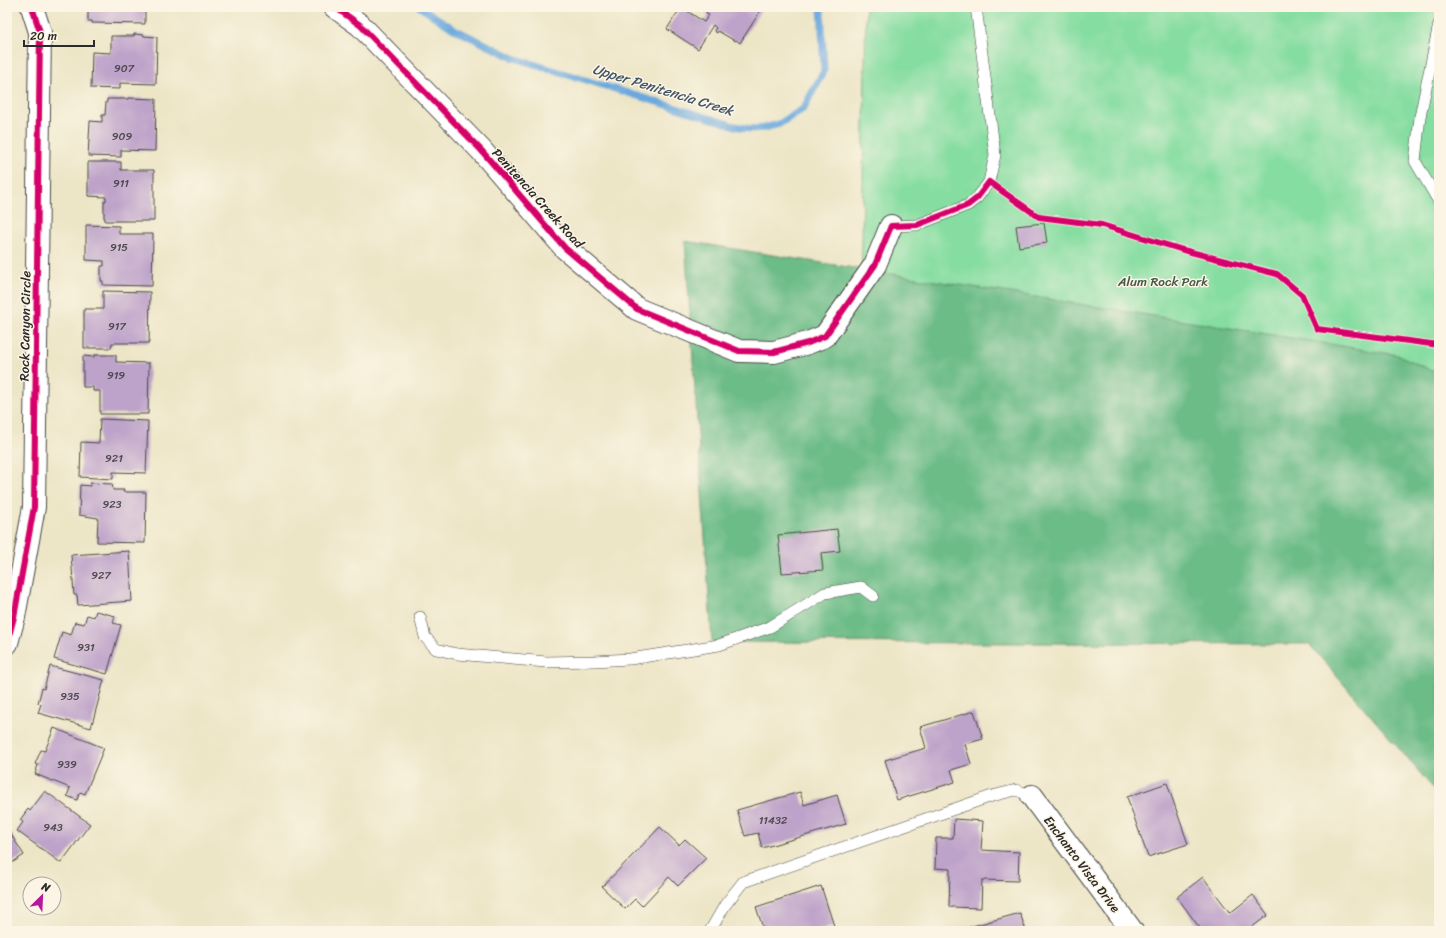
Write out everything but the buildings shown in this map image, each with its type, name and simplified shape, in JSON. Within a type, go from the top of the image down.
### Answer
[{"type":"street","name":"Rock Canyon Circle","points":[[7,644],[14,618],[34,507],[40,32],[32,7]]},
{"type":"street","name":"Penitencia Creek Road","points":[[335,7],[360,25],[475,144],[565,248],[637,309],[739,351],[774,352],[808,343],[825,336],[875,265],[891,226]]},
{"type":"street","name":"Enchanto Vista Drive","points":[[1032,796],[1132,931]]},
{"type":"lane","name":"Penitencia Creek Road","points":[[891,226],[917,224],[968,205],[977,198],[989,182],[996,155],[976,7]]},
{"type":"lane","points":[[1439,24],[1420,118],[1415,161],[1439,202]]},
{"type":"lane","points":[[420,617],[425,637],[436,649],[457,654],[546,662],[594,661],[630,659],[719,645],[770,627],[825,593],[861,587],[873,596]]},
{"type":"lane","points":[[710,931],[725,905],[743,882],[992,796],[1016,790],[1032,796]]},
{"type":"green space","name":"Alum Rock Park","points":[[866,7],[1439,7],[1439,572],[857,539]]},
{"type":"green space","points":[[685,241],[1398,355],[1439,374],[1439,795],[1309,644],[712,642]]},
{"type":"waterway","name":"Upper Penitencia Creek","points":[[420,7],[454,29],[514,58],[735,126],[750,129],[764,128],[779,124],[803,109],[824,71],[821,7]]},
{"type":"cycle path","points":[[7,643],[14,617],[34,507],[40,32],[32,7]]},
{"type":"cycle path","points":[[335,7],[360,25],[481,150],[565,248],[637,309],[739,351],[774,352],[808,343],[825,336],[875,265],[891,226],[917,225],[968,205],[977,198],[989,182],[1039,217],[1102,225],[1183,250],[1277,274],[1302,295],[1317,329],[1439,345]]}]
